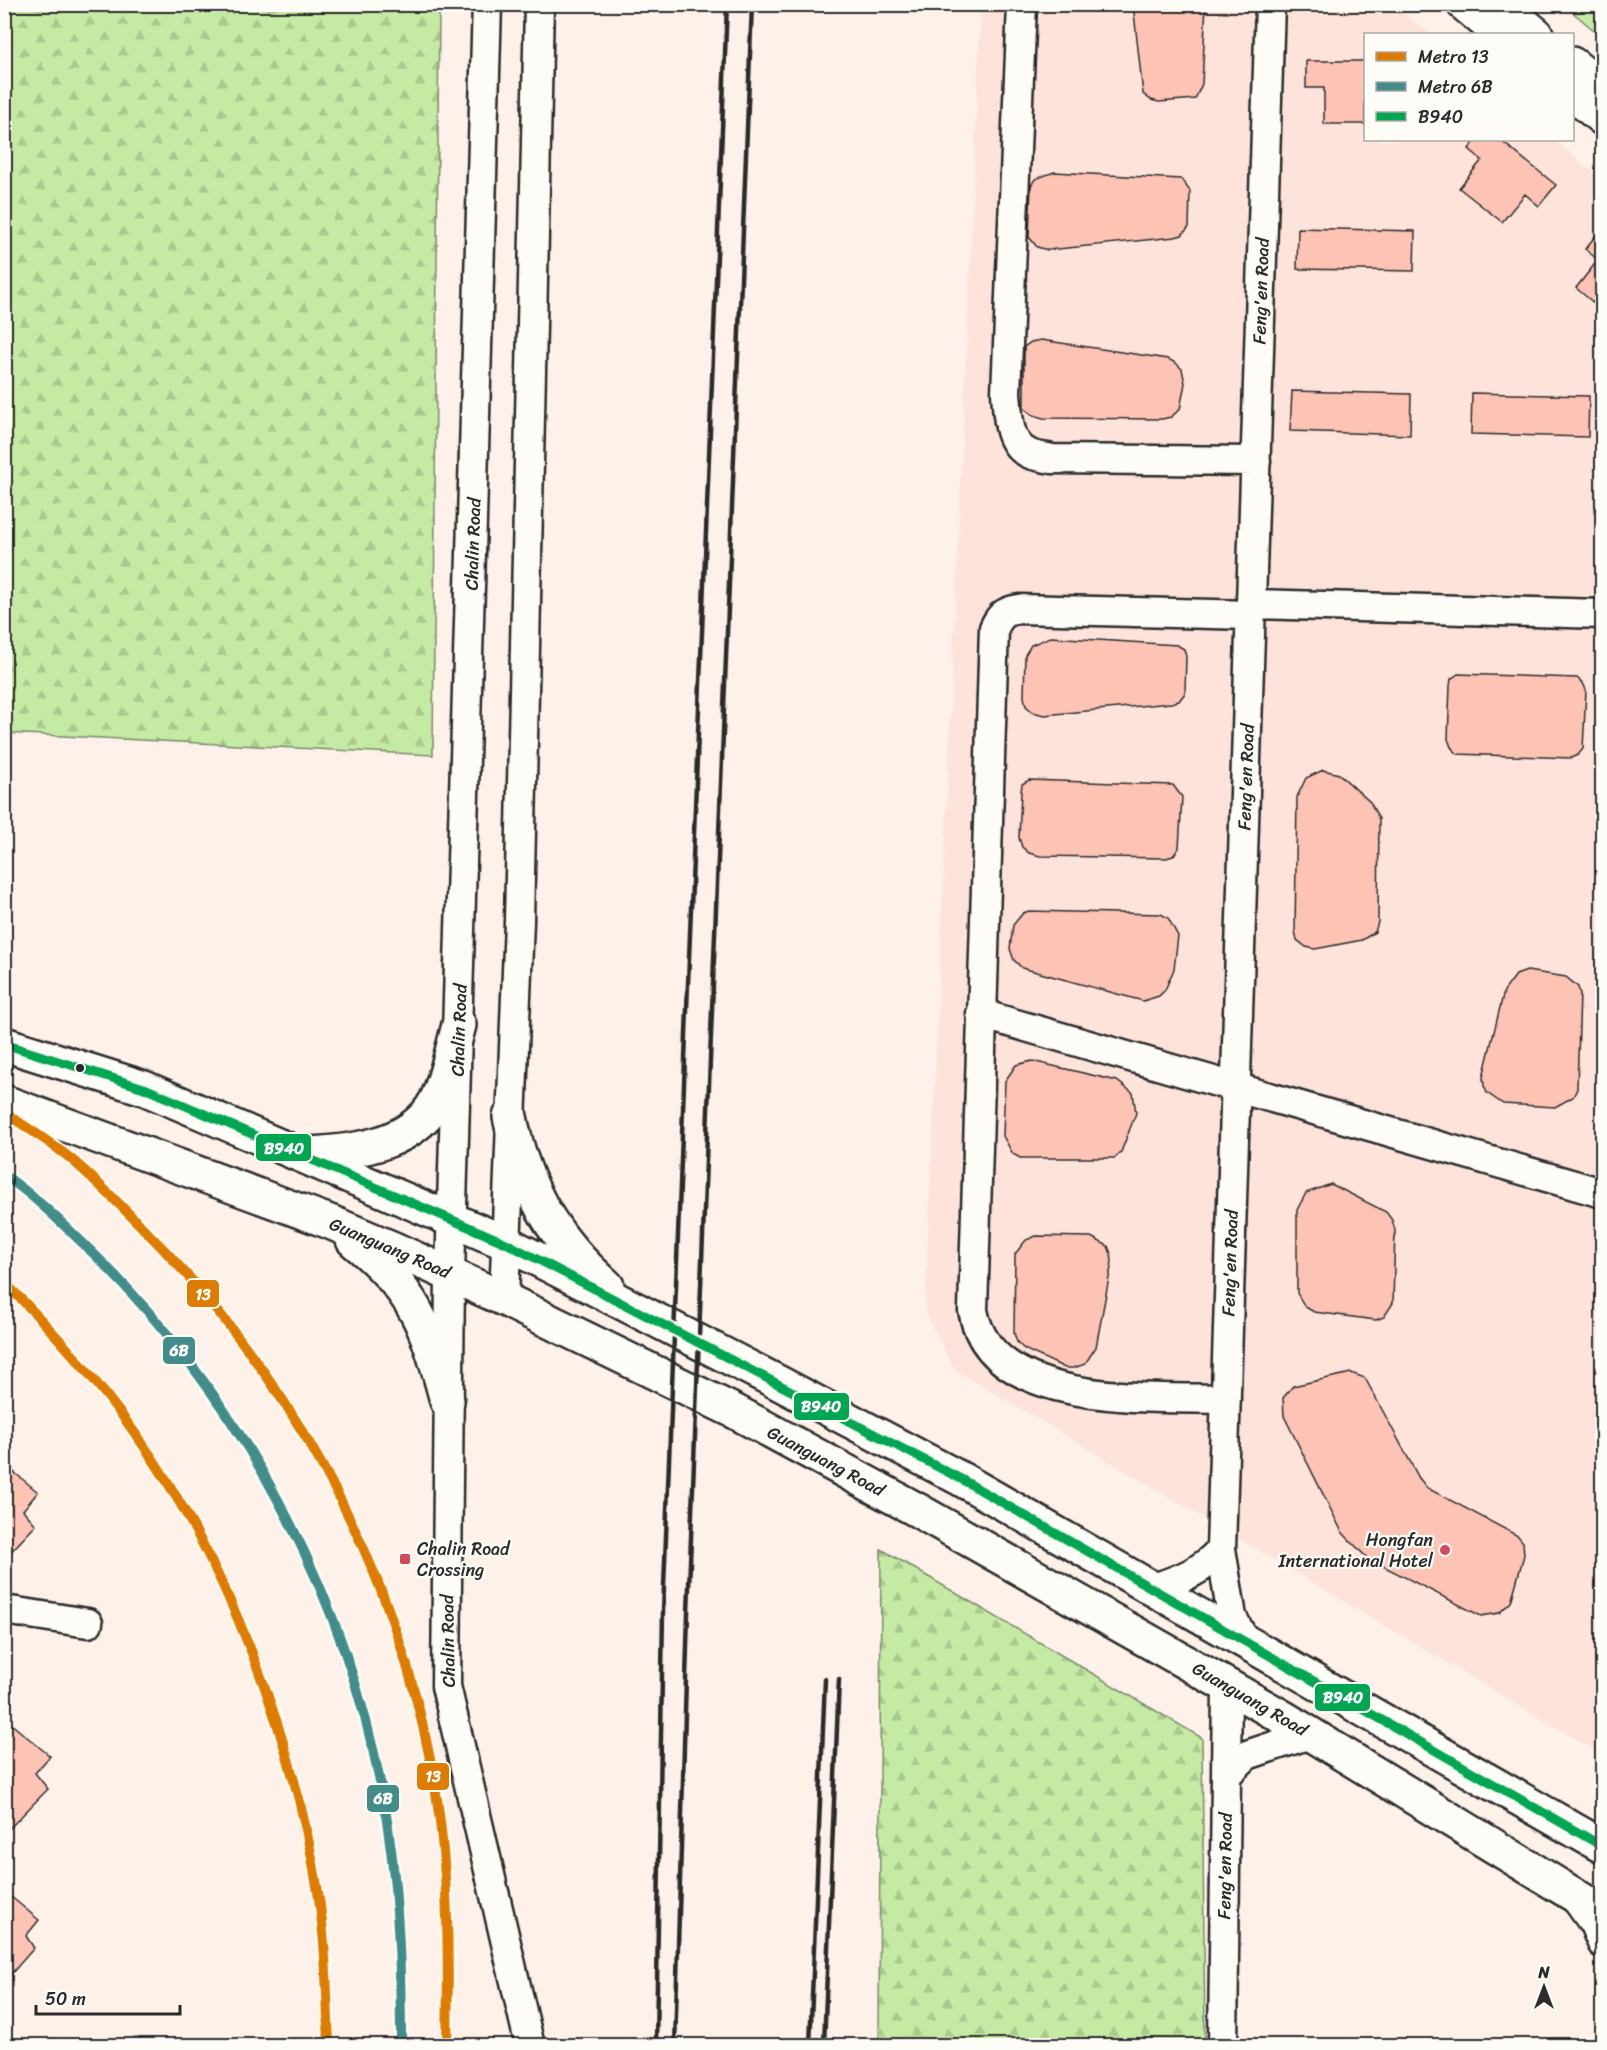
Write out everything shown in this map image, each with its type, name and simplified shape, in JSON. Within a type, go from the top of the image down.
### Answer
[{"type":"main road","points":[[1464,4],[1499,33]]},
{"type":"main road","points":[[1500,4],[1535,33]]},
{"type":"main road","points":[[1574,66],[1602,88]]},
{"type":"main road","points":[[1574,95],[1602,118]]},
{"type":"main road","points":[[300,1155],[366,1149],[410,1130],[428,1112],[440,1094],[459,1025]]},
{"type":"main road","points":[[4,1044],[144,1088],[453,1218],[506,1243],[961,1479],[1602,1846]]},
{"type":"main road","name":"Guanguang Road","points":[[4,1102],[330,1222],[504,1299],[723,1406],[878,1489],[1227,1686],[1602,1912]]},
{"type":"main road","points":[[510,1117],[516,1150],[528,1184],[543,1211],[581,1260],[636,1310]]},
{"type":"main road","points":[[330,1222],[368,1252],[396,1280],[418,1311],[432,1344],[447,1401]]},
{"type":"street","name":"Chalin Road","points":[[487,4],[450,1274],[446,1686],[530,2046]]},
{"type":"street","points":[[504,1299],[519,921],[539,4]]},
{"type":"street","points":[[1022,4],[1006,393],[1008,417],[1015,440],[1028,453],[1052,459],[1256,461]]},
{"type":"street","name":"Feng'en Road","points":[[1246,1642],[1232,1617],[1221,1549],[1270,4]]},
{"type":"street","points":[[1226,1399],[1098,1394],[1067,1390],[1041,1382],[1017,1370],[985,1344],[976,1328],[973,1311],[981,1014],[994,628],[999,617],[1008,610],[1019,609],[1602,614]]},
{"type":"street","points":[[981,1014],[1602,1193]]},
{"type":"street","points":[[1150,1589],[1186,1576],[1214,1558],[1221,1549]]},
{"type":"street","points":[[4,1610],[88,1623]]},
{"type":"street","name":"Feng'en Road","points":[[1223,2046],[1227,1686]]},
{"type":"street","points":[[1226,1775],[1247,1755],[1310,1734]]},
{"type":"street","points":[[1573,1894],[1594,1924],[1602,1943]]},
{"type":"shaded area","points":[[981,5],[1394,5],[1429,33],[1364,33],[1364,141],[1556,141],[1602,180],[1602,1755],[954,1369],[925,1311]]},
{"type":"green space","points":[[4,5],[439,5],[433,755],[5,733]]},
{"type":"green space","points":[[1564,5],[1602,5],[1602,37]]},
{"type":"green space","points":[[881,1549],[1202,1738],[1205,2045],[879,2045]]},
{"type":"building","points":[[1133,4],[1206,4],[1202,84],[1195,99],[1159,102],[1143,94]]},
{"type":"building","points":[[1306,61],[1364,61],[1364,124],[1324,124],[1324,88],[1306,88]]},
{"type":"building","points":[[1475,141],[1501,141],[1556,185],[1539,206],[1525,194],[1502,222],[1459,188],[1482,160],[1469,149]]},
{"type":"building","points":[[1054,172],[1181,179],[1190,191],[1189,227],[1182,235],[1175,237],[1048,250],[1037,247],[1029,237],[1031,186],[1035,179]]},
{"type":"building","points":[[1298,228],[1415,231],[1414,271],[1297,269]]},
{"type":"building","points":[[1602,228],[1602,310],[1576,288],[1598,260],[1585,249]]},
{"type":"building","points":[[1041,340],[1168,359],[1182,369],[1185,383],[1180,409],[1171,417],[1162,419],[1043,418],[1033,415],[1024,408],[1024,347],[1031,342]]},
{"type":"building","points":[[1292,391],[1411,394],[1410,435],[1290,431]]},
{"type":"building","points":[[1472,393],[1589,396],[1588,437],[1471,434]]},
{"type":"building","points":[[1050,637],[1177,645],[1184,649],[1186,656],[1185,693],[1179,701],[1171,703],[1044,715],[1033,712],[1026,706],[1024,697],[1025,655],[1031,645]]},
{"type":"building","points":[[1458,674],[1577,678],[1586,690],[1583,749],[1571,758],[1457,754],[1448,739],[1451,679]]},
{"type":"building","points":[[1323,770],[1339,774],[1370,802],[1379,819],[1378,922],[1375,932],[1362,940],[1315,949],[1306,947],[1297,940],[1295,931],[1297,797],[1306,778]]},
{"type":"building","points":[[1029,780],[1173,785],[1182,797],[1179,848],[1173,856],[1166,858],[1040,856],[1029,853],[1022,847],[1019,838],[1022,784]]},
{"type":"building","points":[[1029,911],[1161,914],[1168,918],[1178,936],[1174,969],[1165,990],[1159,996],[1143,1001],[1022,968],[1014,960],[1010,949],[1013,925],[1023,913]]},
{"type":"building","points":[[1527,971],[1566,977],[1578,987],[1580,994],[1577,1089],[1573,1097],[1555,1107],[1503,1104],[1487,1093],[1484,1086],[1483,1077],[1504,991],[1516,975]]},
{"type":"building","points":[[1032,1061],[1117,1081],[1133,1093],[1136,1113],[1121,1152],[1115,1158],[1020,1158],[1013,1154],[1003,1136],[1005,1081],[1016,1065]]},
{"type":"building","points":[[1331,1184],[1386,1212],[1392,1220],[1395,1230],[1393,1303],[1384,1317],[1376,1320],[1314,1312],[1305,1307],[1297,1293],[1297,1210],[1306,1193]]},
{"type":"building","points":[[1036,1236],[1091,1237],[1108,1246],[1111,1254],[1112,1262],[1096,1347],[1085,1364],[1074,1368],[1065,1368],[1024,1349],[1017,1342],[1014,1333],[1015,1254],[1026,1240]]},
{"type":"building","points":[[1351,1373],[1365,1378],[1419,1478],[1427,1488],[1518,1536],[1523,1542],[1524,1555],[1511,1602],[1499,1613],[1481,1616],[1367,1558],[1342,1532],[1284,1416],[1283,1398],[1293,1386]]},
{"type":"building","points":[[4,1464],[38,1492],[23,1510],[36,1525],[4,1559]]},
{"type":"building","points":[[4,1718],[50,1756],[35,1773],[48,1789],[4,1834]]},
{"type":"building","points":[[4,1891],[39,1920],[26,1936],[34,1948],[4,1982]]},
{"type":"railway","points":[[656,2046],[663,1612],[727,4]]},
{"type":"railway","points":[[675,2046],[688,1613],[752,4]]},
{"type":"railway","points":[[810,2046],[825,1679]]},
{"type":"railway","points":[[824,2046],[839,1679]]},
{"type":"metro line","name":"13","points":[[4,1112],[80,1167],[138,1223],[191,1280],[240,1340],[284,1403],[324,1469],[359,1538],[388,1609],[412,1683],[430,1759],[444,1866],[448,1974],[447,2046]]},
{"type":"metro line","name":"6B","points":[[4,1175],[60,1221],[91,1251],[145,1308],[194,1369],[239,1433],[279,1501],[313,1572],[342,1645],[366,1720],[383,1797],[398,1921],[401,2046]]},
{"type":"metro line","name":"13","points":[[4,1282],[74,1356],[137,1436],[170,1486],[200,1539],[228,1596],[274,1713],[307,1833],[323,1930],[329,2046]]},
{"type":"transit line","name":"B940","points":[[4,1044],[144,1088],[506,1243],[961,1479],[1602,1846]]},
{"type":"place","name":"Hongfan International Hotel","points":[[1445,1550]]},
{"type":"place","name":"Chalin Road Crossing","points":[[405,1559]]}]
